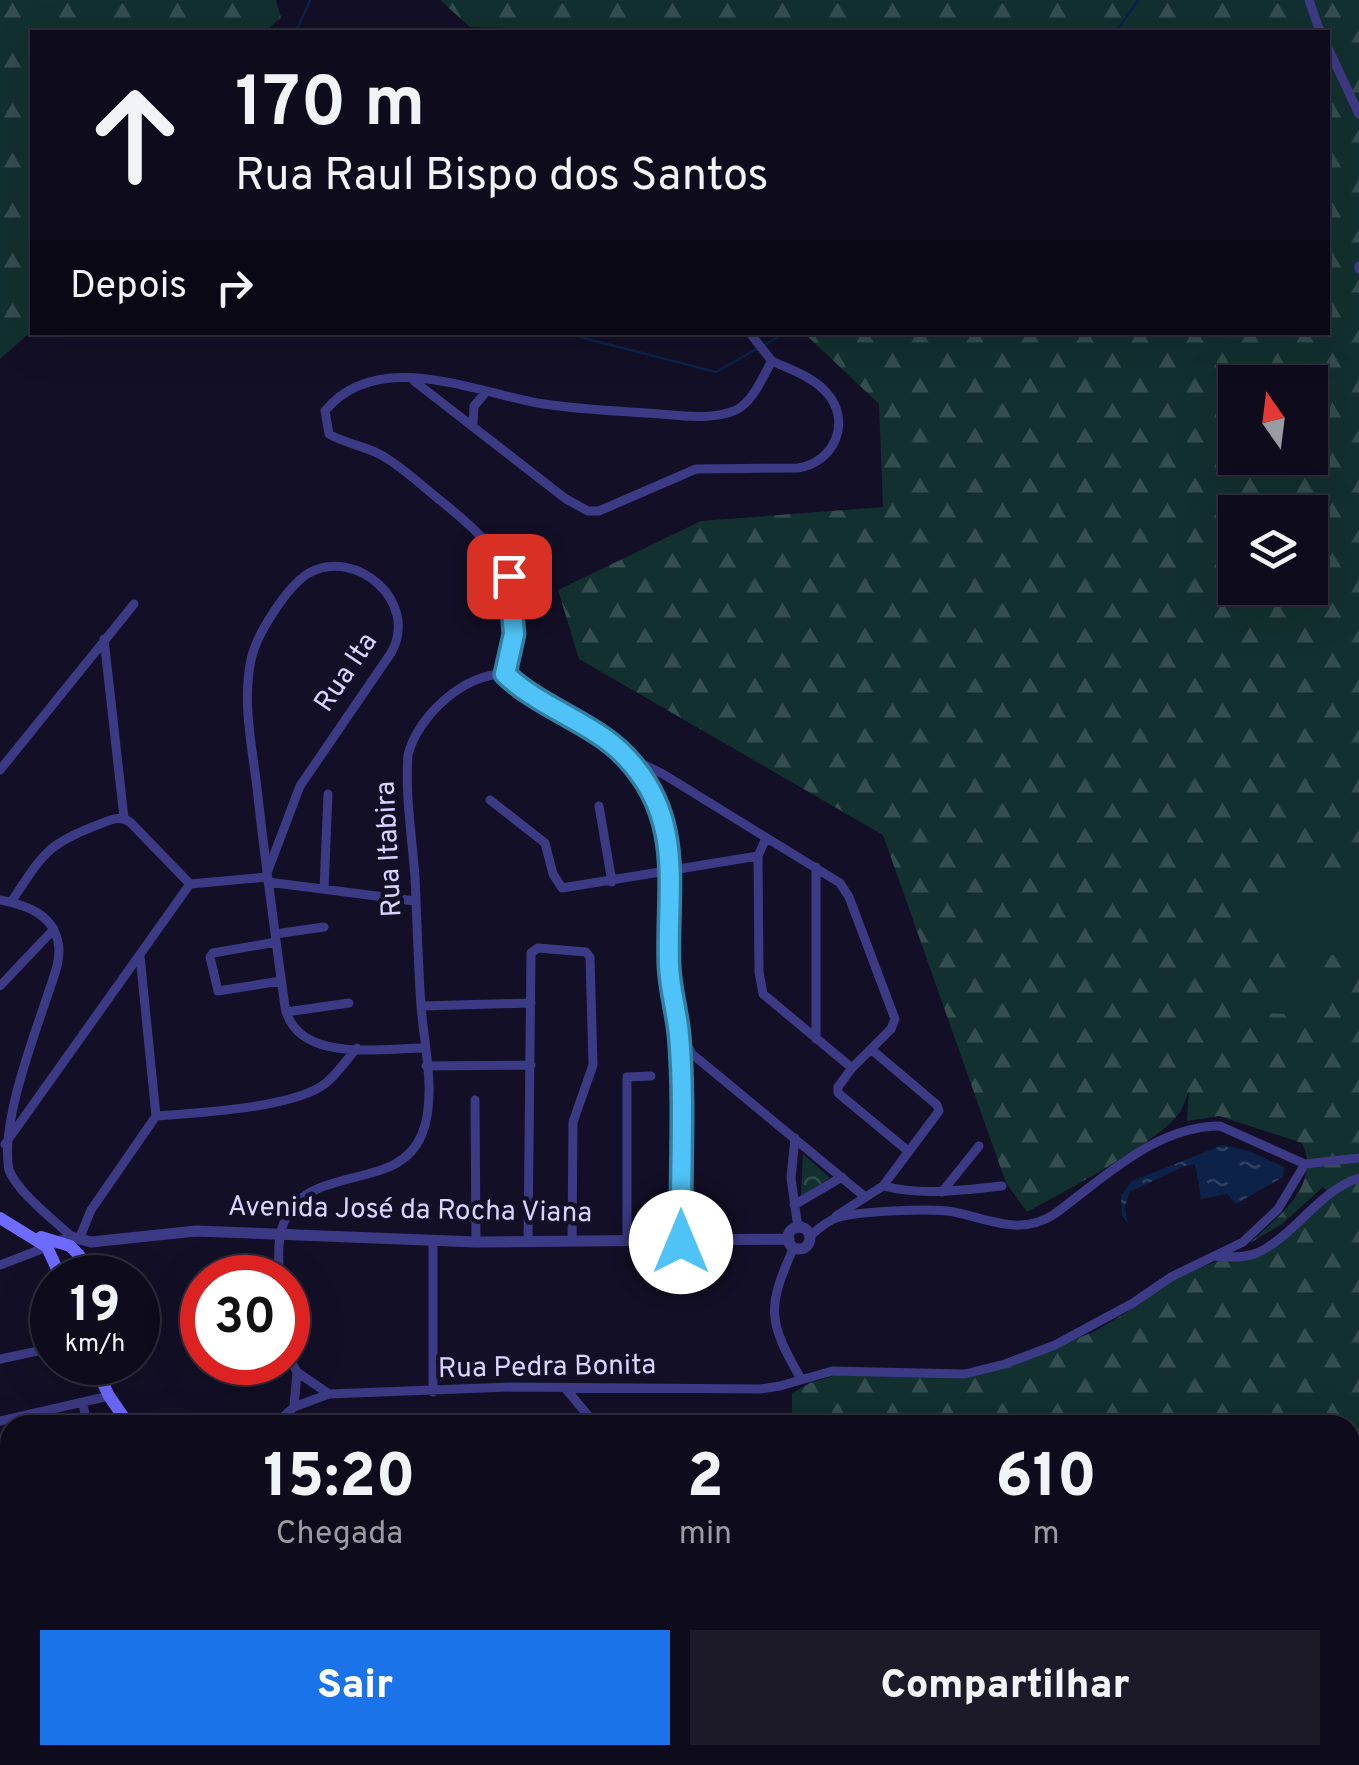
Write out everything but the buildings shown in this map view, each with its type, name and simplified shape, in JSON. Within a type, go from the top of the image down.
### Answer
[{"type":"main road","points":[[0,1218],[33,1237],[70,1246],[77,1255]]},
{"type":"main road","points":[[52,1244],[55,1255]]},
{"type":"main road","points":[[104,1385],[122,1415]]},
{"type":"street","points":[[1310,0],[1319,30]]},
{"type":"street","points":[[1330,52],[1359,114]]},
{"type":"street","points":[[411,378],[566,499],[588,511],[611,508],[696,469],[809,467],[833,449],[838,428],[836,408],[826,391],[772,361],[751,335]]},
{"type":"street","points":[[772,361],[747,402],[716,415],[569,407],[411,378],[367,384],[330,406],[324,418],[329,434],[386,457],[474,527],[502,559],[513,591],[515,612],[505,674],[528,694],[624,754],[840,883],[849,896],[894,1014],[891,1029],[852,1068],[838,1093],[908,1151]]},
{"type":"street","points":[[473,424],[474,406],[486,392]]},
{"type":"street","name":"Rua Ita","points":[[267,877],[300,786],[391,654],[400,632],[397,611],[388,594],[353,570],[321,569],[298,582],[264,627],[252,654],[249,729],[267,877],[286,1012]]},
{"type":"street","points":[[0,770],[134,604]]},
{"type":"street","points":[[104,639],[124,818],[190,884]]},
{"type":"street","name":"Rua Itabira","points":[[280,1235],[289,1212],[313,1188],[384,1169],[414,1149],[426,1121],[407,761],[420,725],[445,702],[480,679],[505,674]]},
{"type":"street","points":[[624,754],[656,802],[672,870],[669,965],[679,1032],[681,1242]]},
{"type":"street","points":[[324,889],[328,794]]},
{"type":"street","points":[[490,800],[545,844],[552,874],[562,888],[758,856]]},
{"type":"street","points":[[599,806],[612,882]]},
{"type":"street","points":[[81,1238],[15,1182],[4,1146],[16,1091],[55,971],[59,947],[54,929],[38,912],[6,902],[50,847],[72,834],[124,818]]},
{"type":"street","points":[[766,838],[758,856],[759,972],[764,994],[852,1068]]},
{"type":"street","points":[[816,867],[816,1039]]},
{"type":"street","points":[[190,884],[267,877],[416,901]]},
{"type":"street","points":[[4,1146],[190,884]]},
{"type":"street","points":[[281,981],[218,990],[210,957],[213,953],[324,927]]},
{"type":"street","points":[[0,986],[54,929]]},
{"type":"street","points":[[528,1241],[531,953],[538,948],[586,952],[591,960],[593,1054],[588,1082],[573,1122],[572,1240]]},
{"type":"street","points":[[79,1255],[91,1210],[156,1116],[140,956]]},
{"type":"street","points":[[421,1006],[532,1002]]},
{"type":"street","points":[[349,1003],[286,1012],[290,1024],[310,1042],[328,1047],[425,1048]]},
{"type":"street","points":[[679,1032],[692,1054],[864,1196]]},
{"type":"street","points":[[156,1116],[244,1107],[307,1094],[326,1083],[357,1048]]},
{"type":"street","points":[[791,1244],[805,1247],[810,1236],[883,1186],[938,1114],[936,1105],[872,1050]]},
{"type":"street","points":[[426,1066],[531,1065]]},
{"type":"street","points":[[627,1241],[627,1077],[651,1076]]},
{"type":"street","points":[[475,1100],[476,1242]]},
{"type":"street","points":[[834,1218],[941,1211],[1003,1225],[1037,1223],[1054,1215],[1144,1149],[1170,1136],[1210,1126],[1220,1126],[1305,1164],[1359,1158]]},
{"type":"street","points":[[795,1138],[791,1178],[798,1228]]},
{"type":"street","points":[[942,1192],[979,1146]]},
{"type":"street","points":[[1213,1258],[1242,1242],[1278,1210],[1305,1164]]},
{"type":"street","points":[[794,1205],[842,1177]]},
{"type":"street","points":[[1213,1258],[1262,1251],[1338,1186],[1359,1178]]},
{"type":"street","points":[[883,1186],[942,1192],[1002,1186]]},
{"type":"street","points":[[801,1379],[773,1323],[792,1230],[805,1229],[810,1236]]},
{"type":"street","name":"Avenida José da Rocha Viana","points":[[52,1244],[81,1238],[196,1231],[476,1242],[791,1244]]},
{"type":"street","points":[[280,1235],[280,1255]]},
{"type":"street","points":[[432,1392],[433,1241]]},
{"type":"street","points":[[0,1265],[52,1244]]},
{"type":"street","name":"Rua Pedra Bonita","points":[[294,1407],[328,1394],[512,1386],[760,1389],[832,1371],[956,1375],[989,1369],[1070,1338],[1172,1276],[1213,1258]]},
{"type":"street","points":[[0,1359],[30,1353]]},
{"type":"street","points":[[310,1381],[328,1394]]},
{"type":"street","points":[[285,1415],[294,1407],[297,1385]]},
{"type":"street","points":[[565,1388],[588,1415]]},
{"type":"street","points":[[32,1415],[109,1396]]},
{"type":"street","points":[[83,1404],[85,1415]]},
{"type":"green space","points":[[0,0],[276,0],[281,18],[266,30],[30,30],[30,333],[0,359]]},
{"type":"green space","points":[[440,0],[1359,0],[1359,1415],[792,1415],[792,1393],[837,1375],[990,1371],[1094,1332],[1168,1282],[1275,1240],[1330,1195],[1323,1187],[1282,1224],[1250,1243],[1284,1211],[1302,1186],[1307,1158],[1302,1143],[1219,1116],[1187,1121],[1189,1091],[1180,1112],[1153,1137],[1027,1212],[1006,1183],[883,835],[579,659],[558,590],[701,521],[883,507],[879,404],[806,335],[1330,335],[1330,30],[470,27]]},
{"type":"green space","points":[[1264,873],[1359,877],[1359,956],[1262,953]]},
{"type":"green space","points":[[1296,969],[1345,970],[1345,1000],[1296,999]]},
{"type":"green space","points":[[1267,971],[1290,972],[1289,1014],[1266,1013]]},
{"type":"green space","points":[[803,1154],[830,1178],[801,1196]]},
{"type":"water","points":[[1223,1145],[1249,1151],[1284,1167],[1283,1177],[1236,1204],[1227,1194],[1201,1199],[1195,1164],[1185,1166],[1129,1192],[1125,1208],[1128,1224],[1122,1216],[1121,1196],[1132,1181]]},
{"type":"waterway","points":[[297,30],[310,0]]},
{"type":"waterway","points":[[1117,30],[1138,0]]},
{"type":"waterway","points":[[572,335],[716,372],[782,335]]},
{"type":"route","points":[[509,576],[515,612],[505,674],[528,694],[624,754],[645,783],[664,823],[672,870],[669,965],[679,1032],[681,1242]]}]
